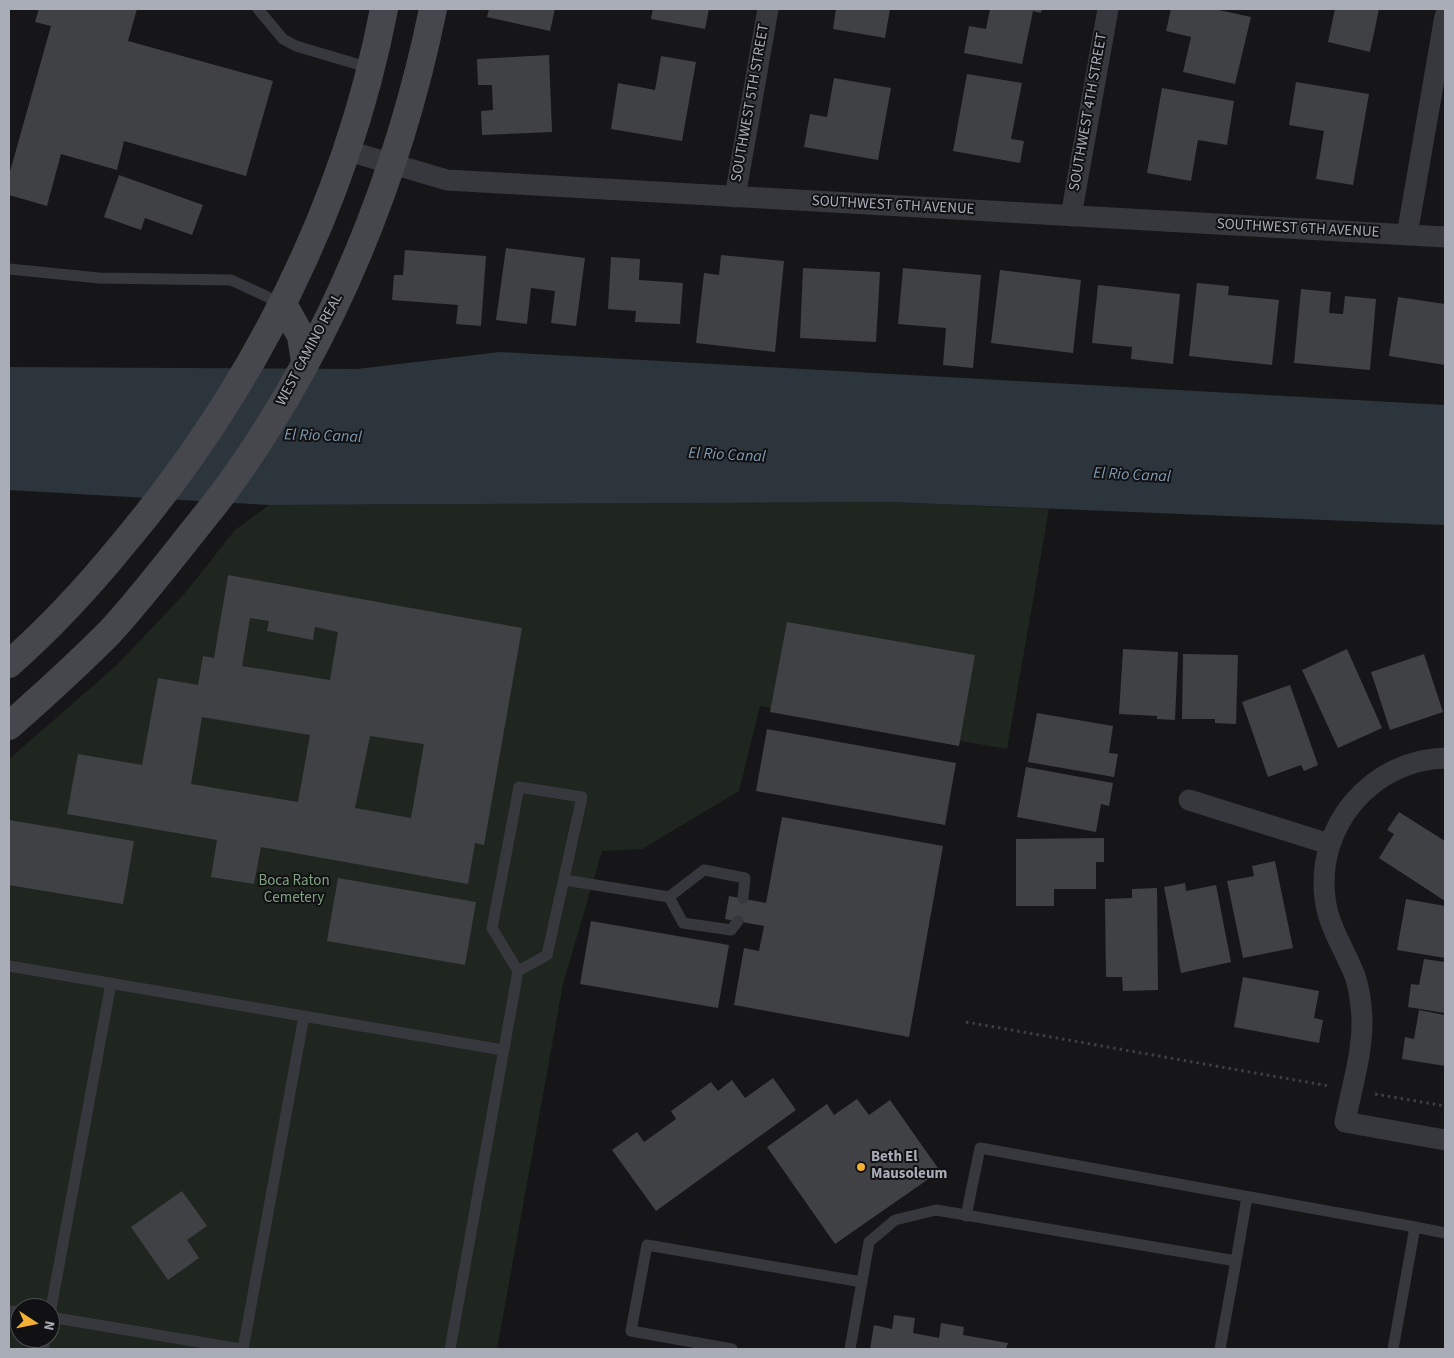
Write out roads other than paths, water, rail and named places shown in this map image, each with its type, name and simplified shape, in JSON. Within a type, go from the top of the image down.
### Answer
[{"type":"street","points":[[9,664],[92,582],[147,516],[186,466],[252,359],[283,304],[325,207],[346,150],[370,68],[384,9]]},
{"type":"street","name":"WEST CAMINO REAL","points":[[9,726],[110,632],[143,595],[203,519],[260,440],[305,362],[354,263],[392,165],[433,9]]},
{"type":"street","name":"SOUTHWEST 5TH STREET","points":[[735,197],[768,9]]},
{"type":"street","name":"SOUTHWEST 4TH STREET","points":[[1071,216],[1108,9]]},
{"type":"street","points":[[1407,235],[1445,16]]},
{"type":"street","name":"SOUTHWEST 6TH AVENUE","points":[[346,150],[447,180],[1445,237]]},
{"type":"street","points":[[283,304],[302,336],[305,362]]},
{"type":"street","points":[[1445,758],[1403,765],[1379,778],[1352,804],[1340,819],[1329,844],[1324,871],[1325,899],[1332,926],[1356,977],[1361,1007],[1361,1038],[1345,1122],[1445,1140]]},
{"type":"street","points":[[1189,800],[1329,844]]},
{"type":"lane","points":[[258,9],[283,39],[296,46],[370,68]]},
{"type":"lane","points":[[9,269],[99,278],[231,280],[283,304]]},
{"type":"lane","points":[[450,1349],[518,971],[492,928],[519,787],[582,797],[547,955],[518,971]]},
{"type":"lane","points":[[565,880],[669,897],[704,870],[745,878],[743,898]]},
{"type":"lane","points":[[669,897],[683,923],[731,930],[738,921]]},
{"type":"lane","points":[[9,966],[503,1050]]},
{"type":"lane","points":[[53,1298],[111,983]]},
{"type":"lane","points":[[60,1318],[242,1349],[304,1016]]},
{"type":"lane","points":[[966,1216],[980,1148],[1445,1233]]},
{"type":"lane","points":[[1220,1349],[1247,1197]]},
{"type":"lane","points":[[850,1349],[869,1242],[895,1220],[936,1210],[1236,1261]]},
{"type":"lane","points":[[1393,1349],[1415,1227]]},
{"type":"lane","points":[[732,1349],[631,1331],[647,1245],[862,1282]]},
{"type":"water","name":"El Rio Canal","points":[[500,352],[1445,405],[1445,525],[891,502],[269,505],[9,490],[9,367],[357,369]]},
{"type":"place","name":"Beth El Mausoleum","points":[[861,1167]]},
{"type":"park label","name":"Boca Raton Cemetery","points":[[294,890]]}]
